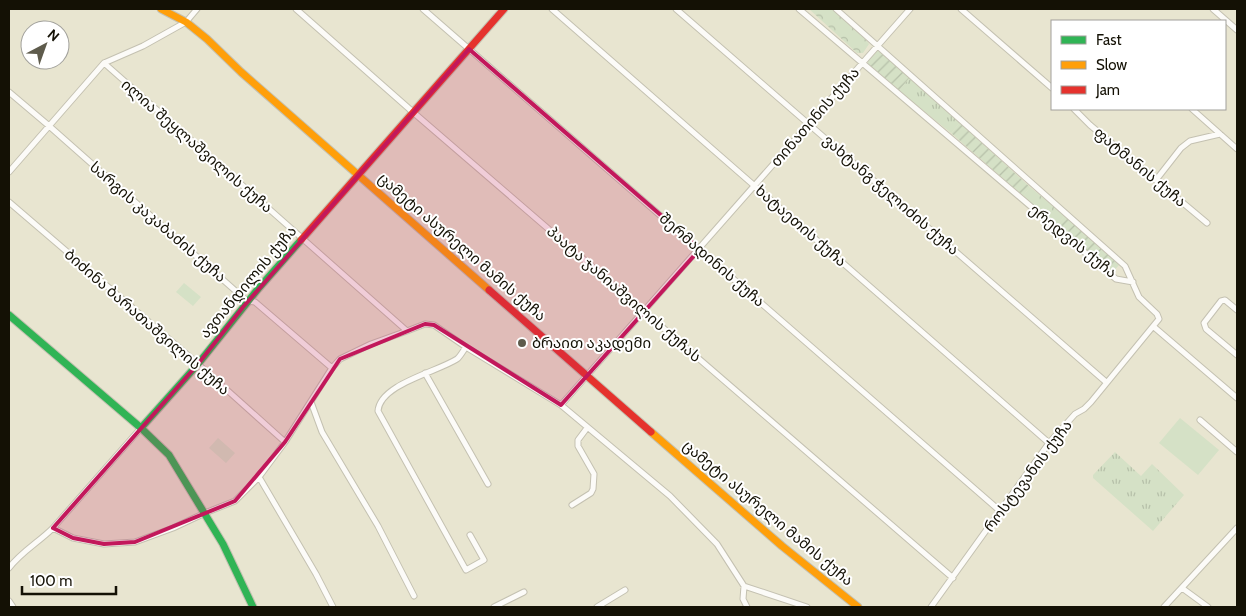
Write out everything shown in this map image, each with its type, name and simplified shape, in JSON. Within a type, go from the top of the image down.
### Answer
[{"type":"street","name":"ცამეტი ასურელი მამის ქუჩა","points":[[161,9],[186,22],[782,546],[858,607]]},
{"type":"street","points":[[9,172],[104,63],[143,46],[186,22],[197,9]]},
{"type":"street","name":"პაატა ჯანიაშვილის ქუჩას","points":[[296,9],[954,578]]},
{"type":"street","name":"შერმადინის ქუჩა","points":[[423,9],[1000,511]]},
{"type":"street","name":"ავთანდილის ქუჩა","points":[[9,568],[16,559],[53,528],[142,428],[198,364],[247,301],[504,9]]},
{"type":"street","name":"ხატაეთის ქუჩა","points":[[552,9],[1049,443]]},
{"type":"street","name":"ვახტანგ ჭელიძის ქუჩა","points":[[676,9],[1106,382]]},
{"type":"street","name":"ერედვის ქუჩა","points":[[799,9],[1116,278],[1133,282]]},
{"type":"street","name":"ერედვის ქუჩა","points":[[836,9],[1125,266],[1133,282]]},
{"type":"street","name":"თინათინის ქუჩა","points":[[561,406],[910,9]]},
{"type":"street","points":[[961,9],[1051,87]]},
{"type":"street","points":[[1213,9],[1226,20]]},
{"type":"street","points":[[1226,20],[1237,30]]},
{"type":"street","name":"ილია შეყლაშვილის ქუჩა","points":[[104,63],[407,331]]},
{"type":"street","name":"სარგის კაკაბაძის ქუჩა","points":[[9,92],[247,301],[255,302],[332,368]]},
{"type":"street","name":"ფატმანის ქუჩა","points":[[1075,110],[1090,125],[1207,223]]},
{"type":"street","points":[[1193,110],[1237,149]]},
{"type":"street","points":[[1156,180],[1181,148],[1190,141],[1220,134]]},
{"type":"street","name":"ბიძინა ბარათაშვილის ქუჩა","points":[[9,202],[198,364],[285,442]]},
{"type":"street","points":[[1133,282],[1139,297],[1157,314],[1158,319],[1154,327],[1237,398]]},
{"type":"street","points":[[1237,310],[1225,300],[1222,301],[1204,323],[1206,329],[1237,355]]},
{"type":"street","points":[[9,315],[89,385],[142,428],[169,455],[205,513],[242,581],[253,607]]},
{"type":"street","points":[[53,528],[73,538],[104,544],[135,542],[235,501],[259,477],[285,442],[340,358],[425,324],[434,325],[561,406],[670,496],[717,544],[744,586],[743,600],[747,607]]},
{"type":"street","name":"როსტევანის ქუჩა","points":[[931,607],[954,578],[1049,443],[1075,414],[1091,402],[1154,327]]},
{"type":"street","points":[[466,347],[458,358],[425,373],[387,395],[378,404],[378,411],[466,570],[484,560],[470,535]]},
{"type":"street","points":[[425,373],[488,484]]},
{"type":"street","points":[[311,402],[322,432],[378,526],[414,596]]},
{"type":"street","points":[[1200,420],[1237,452]]},
{"type":"street","points":[[572,505],[591,493],[593,489],[594,474],[578,446],[578,440],[587,428]]},
{"type":"street","points":[[259,477],[333,607]]},
{"type":"street","points":[[1164,607],[1237,528]]},
{"type":"street","points":[[744,586],[807,607]]},
{"type":"street","points":[[1182,588],[1208,607]]},
{"type":"street","points":[[598,607],[625,590]]},
{"type":"street","points":[[494,607],[524,592]]},
{"type":"street","points":[[9,601],[14,607]]},
{"type":"highlighted area","points":[[469,49],[700,249],[561,405],[434,325],[425,324],[340,359],[285,442],[235,501],[135,542],[104,544],[73,538],[53,528],[198,364],[243,307]]},
{"type":"green space","points":[[809,9],[833,9],[861,34],[869,44],[863,53],[857,53]]},
{"type":"green space","points":[[877,50],[910,77],[899,91],[868,64],[868,61]]},
{"type":"green space","points":[[910,77],[960,123],[951,133],[899,91]]},
{"type":"green space","points":[[960,123],[1030,187],[1023,196],[951,133]]},
{"type":"green space","points":[[1030,187],[1065,216],[1057,225],[1023,196]]},
{"type":"green space","points":[[1065,216],[1119,265],[1113,272],[1057,225]]},
{"type":"green space","points":[[184,283],[201,297],[193,306],[176,292]]},
{"type":"green space","points":[[1180,418],[1219,450],[1198,475],[1159,443]]},
{"type":"green space","points":[[218,438],[235,453],[226,463],[209,448]]},
{"type":"green space","points":[[1115,452],[1141,476],[1152,464],[1184,495],[1153,531],[1093,478],[1093,475]]},
{"type":"traffic: fast","points":[[141,428],[198,364],[258,289],[301,240]]},
{"type":"traffic: fast","points":[[9,315],[141,428],[169,455],[223,544],[253,607]]},
{"type":"traffic: slow","points":[[161,9],[186,22],[207,39],[241,72],[489,290]]},
{"type":"traffic: slow","points":[[651,432],[782,546],[858,607]]},
{"type":"traffic: jam","points":[[301,240],[504,9]]},
{"type":"traffic: jam","points":[[489,290],[651,432]]},
{"type":"place","name":"ბრაით აკადემი","points":[[522,343]]}]
